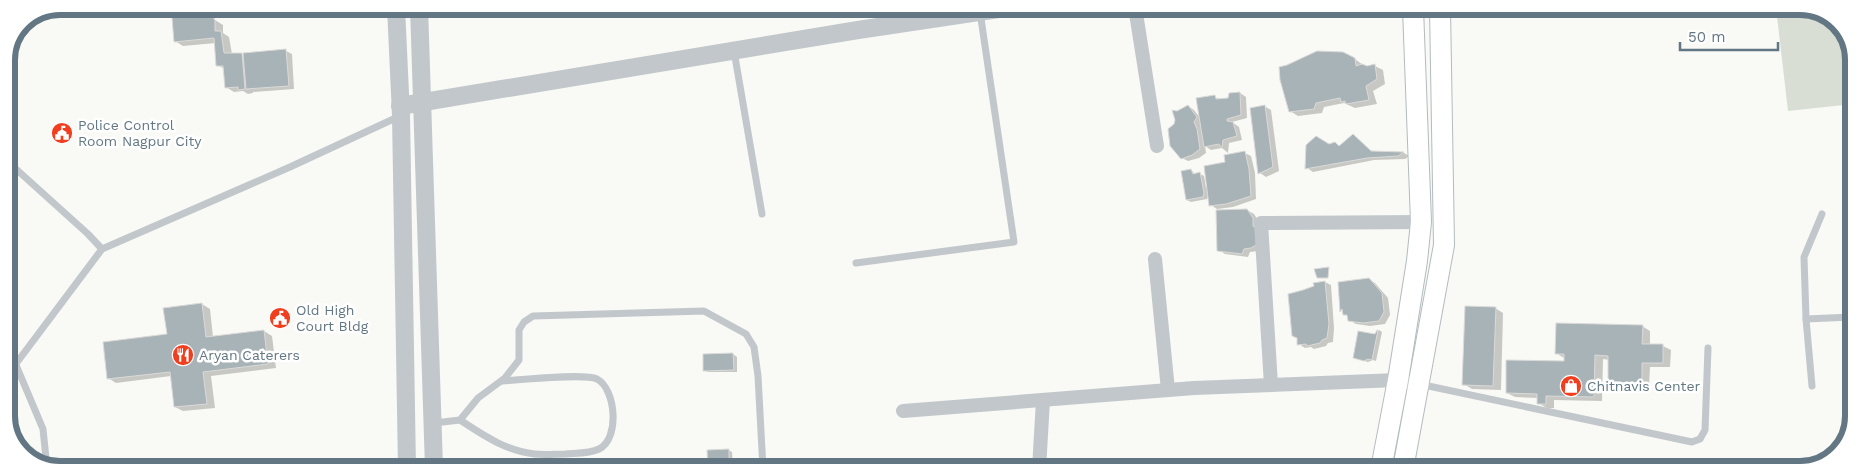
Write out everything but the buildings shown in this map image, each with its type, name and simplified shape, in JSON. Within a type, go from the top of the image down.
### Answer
[{"type":"main road","points":[[1383,461],[1418,261],[1421,222],[1413,15]]},
{"type":"main road","points":[[1405,461],[1444,245],[1440,15]]},
{"type":"street","points":[[396,15],[407,461]]},
{"type":"street","points":[[419,15],[434,461]]},
{"type":"street","points":[[400,111],[422,103],[953,15]]},
{"type":"street","points":[[1136,15],[1157,146]]},
{"type":"street","points":[[1271,384],[1261,223],[1421,222]]},
{"type":"street","points":[[1155,259],[1168,390]]},
{"type":"street","points":[[903,411],[1168,390],[1271,384],[1398,380],[1419,384]]},
{"type":"street","points":[[1039,461],[1043,400]]},
{"type":"lane","points":[[856,263],[1014,242],[986,15]]},
{"type":"lane","points":[[734,51],[762,214]]},
{"type":"lane","points":[[46,459],[43,429],[16,365],[102,249],[290,167],[400,111]]},
{"type":"lane","points":[[15,168],[102,249]]},
{"type":"lane","points":[[1812,386],[1806,318],[1804,257],[1822,214]]},
{"type":"lane","points":[[460,420],[478,398],[502,380],[519,360],[519,330],[524,322],[533,316],[704,311],[746,334],[754,347],[758,376],[763,461]]},
{"type":"lane","points":[[1806,318],[1845,317]]},
{"type":"lane","points":[[1419,384],[1692,442],[1700,439],[1705,430],[1708,348]]},
{"type":"lane","points":[[433,423],[460,420],[490,440],[534,454],[581,453],[600,449],[610,436],[613,420],[611,400],[606,387],[596,379],[577,377],[502,380]]},
{"type":"shaded area","points":[[1777,15],[1800,15],[1817,18],[1834,30],[1842,43],[1845,57],[1845,105],[1788,111]]},
{"type":"place","name":"Police Control Room Nagpur City","points":[[62,133]]},
{"type":"place","name":"Old High Court Bldg","points":[[280,318]]},
{"type":"place","name":"Aryan Caterers","points":[[183,355]]},
{"type":"place","name":"Chitnavis Center","points":[[1571,386]]}]
